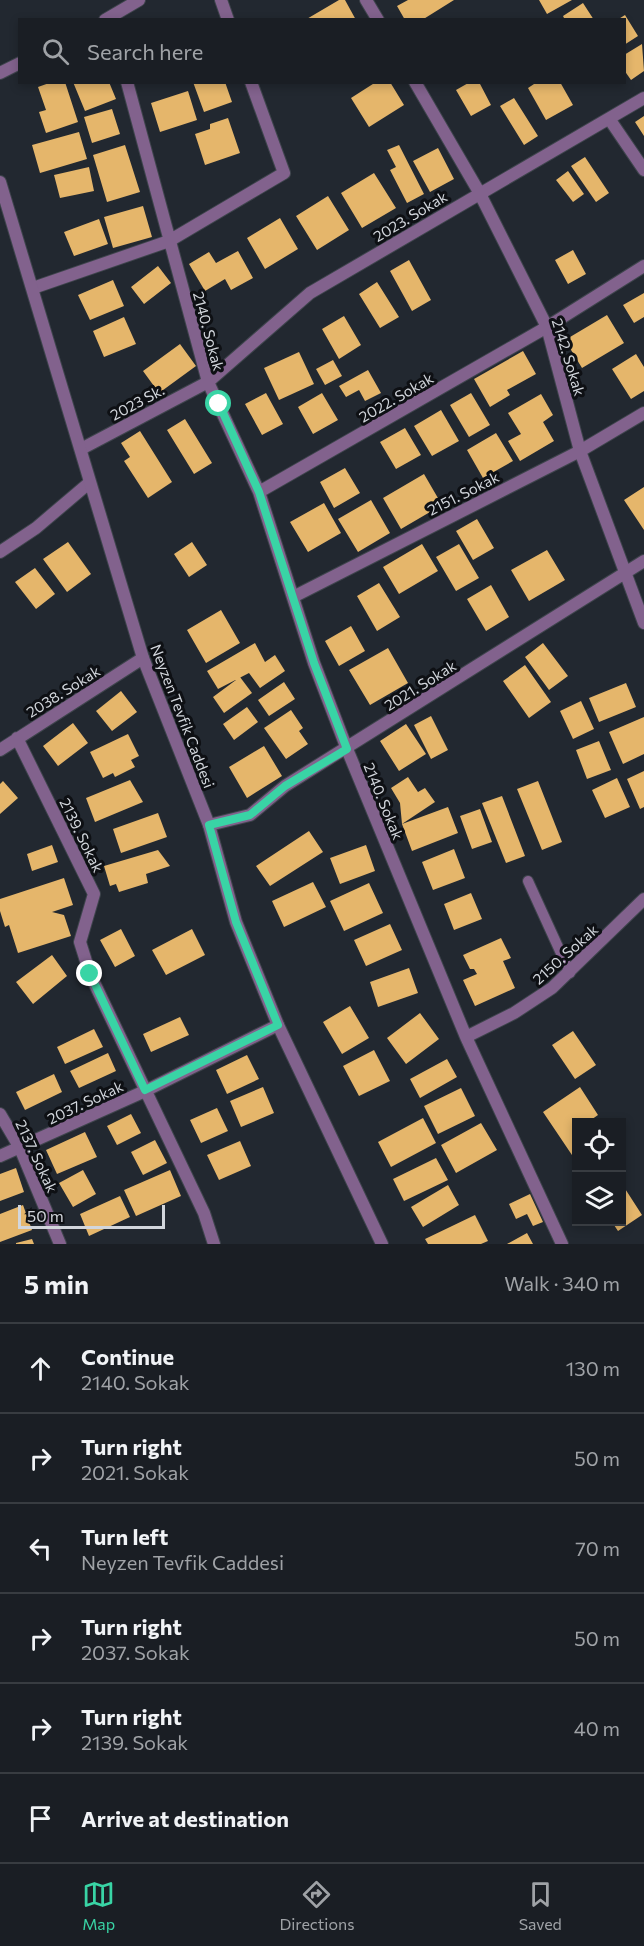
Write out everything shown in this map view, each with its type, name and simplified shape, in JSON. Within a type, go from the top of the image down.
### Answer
[{"type":"street","points":[[110,18],[139,0]]},
{"type":"street","points":[[220,0],[227,18]]},
{"type":"street","points":[[366,0],[377,18]]},
{"type":"street","points":[[0,73],[18,64]]},
{"type":"street","name":"2140. Sokak","points":[[128,84],[208,382],[259,492],[314,663],[347,749],[466,1037],[562,1244]]},
{"type":"street","points":[[33,288],[169,241],[284,173],[252,84]]},
{"type":"street","name":"2142. Sokak","points":[[416,84],[479,192],[547,327],[580,451],[644,623]]},
{"type":"street","name":"2023. Sokak","points":[[208,382],[310,293],[479,192],[610,120],[644,98]]},
{"type":"street","points":[[610,120],[644,170]]},
{"type":"street","name":"Neyzen Tevfik Caddesi","points":[[0,182],[143,658],[209,825],[236,922],[278,1025],[381,1244]]},
{"type":"street","name":"2022. Sokak","points":[[259,492],[547,327],[644,266]]},
{"type":"street","name":"2023 Sk.","points":[[81,449],[208,382]]},
{"type":"street","name":"2151. Sokak","points":[[293,597],[580,451],[644,413]]},
{"type":"street","points":[[0,552],[36,528],[89,483]]},
{"type":"street","name":"2021. Sokak","points":[[209,825],[250,815],[285,786],[644,561]]},
{"type":"street","name":"2038. Sokak","points":[[0,750],[143,658]]},
{"type":"street","name":"2139. Sokak","points":[[17,738],[94,894],[80,942],[90,974],[204,1213],[214,1244]]},
{"type":"street","name":"2150. Sokak","points":[[466,1037],[531,1003],[570,973],[644,899]]},
{"type":"street","name":"2037. Sokak","points":[[0,1156],[145,1090],[278,1025]]},
{"type":"street","name":"2137. Sokak","points":[[0,1114],[20,1148],[60,1244]]},
{"type":"lane","points":[[528,881],[570,973]]},
{"type":"building","points":[[339,0],[345,0],[355,18],[308,18]]},
{"type":"building","points":[[408,0],[454,0],[425,18],[404,18],[397,6]]},
{"type":"building","points":[[539,0],[572,0],[547,14]]},
{"type":"building","points":[[583,3],[593,18],[564,18],[563,16]]},
{"type":"building","points":[[625,15],[638,36],[626,44],[626,18],[620,18]]},
{"type":"building","points":[[642,44],[644,71],[631,80],[626,73],[626,54]]},
{"type":"building","points":[[46,84],[66,84],[78,122],[46,133],[39,112],[46,110],[38,87]]},
{"type":"building","points":[[74,84],[110,84],[116,99],[85,111]]},
{"type":"building","points":[[194,84],[226,84],[232,102],[204,112]]},
{"type":"building","points":[[373,84],[391,84],[404,105],[369,127],[351,98]]},
{"type":"building","points":[[466,84],[480,84],[491,105],[471,116],[456,90]]},
{"type":"building","points":[[534,84],[561,84],[573,105],[546,120],[528,88]]},
{"type":"building","points":[[188,91],[197,120],[160,132],[151,103]]},
{"type":"building","points":[[514,98],[538,136],[524,145],[500,106]]},
{"type":"building","points":[[112,109],[120,134],[92,143],[84,117]]},
{"type":"building","points":[[644,116],[644,136],[635,122]]},
{"type":"building","points":[[228,118],[240,153],[205,165],[195,134],[210,129],[210,124]]},
{"type":"building","points":[[79,132],[87,159],[40,173],[32,145]]},
{"type":"building","points":[[125,145],[140,192],[107,202],[93,155]]},
{"type":"building","points":[[399,145],[424,194],[407,203],[390,170],[396,167],[387,150]]},
{"type":"building","points":[[438,148],[454,179],[430,192],[413,161]]},
{"type":"building","points":[[585,157],[609,193],[596,202],[571,166]]},
{"type":"building","points":[[89,167],[94,191],[60,198],[54,175]]},
{"type":"building","points":[[568,171],[584,194],[573,202],[556,180]]},
{"type":"building","points":[[374,173],[396,208],[362,228],[341,193]]},
{"type":"building","points":[[328,196],[349,230],[317,250],[296,216]]},
{"type":"building","points":[[143,206],[152,237],[113,248],[104,217]]},
{"type":"building","points":[[280,218],[298,249],[265,269],[247,238]]},
{"type":"building","points":[[99,219],[108,244],[74,256],[64,232]]},
{"type":"building","points":[[573,250],[586,274],[568,284],[555,260]]},
{"type":"building","points":[[238,251],[253,278],[231,290],[225,279],[205,291],[189,264],[209,252],[216,263]]},
{"type":"building","points":[[409,260],[431,300],[412,311],[390,271]]},
{"type":"building","points":[[158,266],[171,283],[144,304],[131,287]]},
{"type":"building","points":[[113,280],[124,306],[90,320],[78,295]]},
{"type":"building","points":[[377,282],[399,317],[380,328],[359,294]]},
{"type":"building","points":[[644,293],[644,317],[634,323],[623,305]]},
{"type":"building","points":[[607,315],[624,343],[582,368],[565,340]]},
{"type":"building","points":[[344,316],[361,345],[339,359],[322,329]]},
{"type":"building","points":[[124,317],[136,344],[104,357],[93,331]]},
{"type":"building","points":[[180,344],[196,366],[159,393],[143,371]]},
{"type":"building","points":[[523,351],[536,374],[507,390],[510,395],[490,407],[474,379]]},
{"type":"building","points":[[299,352],[314,384],[279,400],[264,368]]},
{"type":"building","points":[[636,354],[644,367],[644,391],[631,399],[612,369]]},
{"type":"building","points":[[333,360],[342,376],[325,385],[316,369]]},
{"type":"building","points":[[368,370],[381,393],[365,401],[359,390],[346,397],[339,386]]},
{"type":"building","points":[[266,393],[283,424],[262,435],[245,404]]},
{"type":"building","points":[[322,393],[338,420],[313,434],[298,407]]},
{"type":"building","points":[[471,393],[490,425],[469,437],[450,405]]},
{"type":"building","points":[[541,394],[553,415],[543,422],[554,441],[520,461],[508,441],[521,434],[508,413]]},
{"type":"building","points":[[441,410],[459,441],[432,456],[414,426]]},
{"type":"building","points":[[185,419],[212,463],[194,474],[167,430]]},
{"type":"building","points":[[405,428],[421,455],[396,469],[380,442]]},
{"type":"building","points":[[140,431],[172,482],[148,498],[124,461],[130,457],[121,443]]},
{"type":"building","points":[[496,433],[513,461],[483,478],[467,450]]},
{"type":"building","points":[[345,468],[360,493],[334,508],[320,482]]},
{"type":"building","points":[[424,474],[442,505],[401,529],[383,498]]},
{"type":"building","points":[[644,487],[644,530],[624,500]]},
{"type":"building","points":[[371,500],[390,533],[358,552],[338,519]]},
{"type":"building","points":[[324,503],[341,533],[308,552],[290,522]]},
{"type":"building","points":[[477,519],[494,548],[473,560],[456,531]]},
{"type":"building","points":[[68,542],[91,574],[67,592],[43,559]]},
{"type":"building","points":[[192,542],[207,565],[189,577],[174,554]]},
{"type":"building","points":[[422,544],[438,571],[399,594],[383,567]]},
{"type":"building","points":[[459,544],[479,578],[456,591],[436,557]]},
{"type":"building","points":[[547,550],[565,580],[529,601],[511,570]]},
{"type":"building","points":[[35,568],[55,594],[36,609],[15,582]]},
{"type":"building","points":[[379,583],[400,617],[377,631],[357,596]]},
{"type":"building","points":[[491,585],[509,617],[486,631],[467,599]]},
{"type":"building","points":[[221,610],[240,643],[206,663],[187,630]]},
{"type":"building","points":[[351,626],[365,651],[339,666],[325,641]]},
{"type":"building","points":[[255,643],[265,662],[275,655],[285,671],[260,688],[249,673],[218,689],[207,671]]},
{"type":"building","points":[[543,643],[568,676],[549,690],[525,657]]},
{"type":"building","points":[[388,648],[408,683],[370,705],[349,670]]},
{"type":"building","points":[[525,665],[551,702],[529,718],[503,681]]},
{"type":"building","points":[[240,677],[252,693],[224,713],[213,697]]},
{"type":"building","points":[[284,682],[295,699],[269,716],[258,700]]},
{"type":"building","points":[[626,683],[636,707],[599,722],[589,698]]},
{"type":"building","points":[[121,691],[137,712],[112,731],[96,711]]},
{"type":"building","points":[[581,701],[594,729],[573,739],[560,711]]},
{"type":"building","points":[[247,707],[258,722],[234,740],[223,724]]},
{"type":"building","points":[[291,710],[303,728],[299,731],[308,744],[286,759],[264,728]]},
{"type":"building","points":[[431,716],[448,750],[431,759],[414,725]]},
{"type":"building","points":[[644,717],[644,754],[623,764],[609,732]]},
{"type":"building","points":[[73,723],[88,743],[58,766],[43,746]]},
{"type":"building","points":[[406,724],[426,754],[399,771],[380,741]]},
{"type":"building","points":[[128,734],[139,756],[131,760],[135,767],[115,777],[113,773],[103,778],[90,752]]},
{"type":"building","points":[[599,741],[611,770],[587,779],[576,750]]},
{"type":"building","points":[[264,746],[282,776],[247,798],[229,767]]},
{"type":"building","points":[[644,771],[644,807],[640,809],[627,779]]},
{"type":"building","points":[[408,777],[418,792],[425,788],[435,802],[402,824],[400,803],[391,788]]},
{"type":"building","points":[[617,778],[630,807],[605,818],[592,790]]},
{"type":"building","points":[[130,780],[143,802],[95,822],[86,798]]},
{"type":"building","points":[[3,781],[18,798],[0,814],[0,784]]},
{"type":"building","points":[[538,781],[562,842],[542,850],[517,789]]},
{"type":"building","points":[[502,796],[525,856],[506,863],[482,803]]},
{"type":"building","points":[[448,807],[458,833],[412,851],[402,824]]},
{"type":"building","points":[[480,809],[492,842],[472,849],[460,816]]},
{"type":"building","points":[[158,813],[167,837],[121,853],[113,829]]},
{"type":"building","points":[[309,831],[323,852],[270,886],[256,866]]},
{"type":"building","points":[[52,845],[58,862],[32,871],[27,854]]},
{"type":"building","points":[[366,845],[375,871],[340,884],[330,858]]},
{"type":"building","points":[[454,849],[465,878],[433,890],[422,862]]},
{"type":"building","points":[[158,850],[170,866],[146,874],[148,883],[119,892],[116,884],[110,886],[104,866]]},
{"type":"building","points":[[64,878],[73,905],[52,912],[64,915],[71,936],[18,953],[9,925],[5,927],[0,911],[0,899]]},
{"type":"building","points":[[313,882],[326,907],[284,927],[272,901]]},
{"type":"building","points":[[369,883],[383,913],[344,931],[330,901]]},
{"type":"building","points":[[471,893],[482,919],[454,930],[444,904]]},
{"type":"building","points":[[390,924],[402,950],[366,966],[354,940]]},
{"type":"building","points":[[121,929],[135,956],[115,967],[100,940]]},
{"type":"building","points":[[192,929],[205,955],[166,975],[152,950]]},
{"type":"building","points":[[501,938],[511,958],[503,961],[515,988],[475,1006],[463,980],[477,974],[474,969],[470,969],[463,955]]},
{"type":"building","points":[[52,955],[67,976],[33,1004],[16,982]]},
{"type":"building","points":[[409,968],[418,993],[378,1007],[370,982]]},
{"type":"building","points":[[350,1006],[369,1038],[342,1054],[323,1022]]},
{"type":"building","points":[[420,1013],[439,1039],[406,1064],[387,1038]]},
{"type":"building","points":[[180,1017],[189,1035],[151,1052],[143,1034]]},
{"type":"building","points":[[94,1029],[103,1047],[65,1064],[57,1047]]},
{"type":"building","points":[[573,1031],[596,1065],[575,1079],[552,1045]]},
{"type":"building","points":[[374,1050],[390,1081],[359,1096],[343,1066]]},
{"type":"building","points":[[108,1053],[116,1071],[79,1088],[70,1071]]},
{"type":"building","points":[[247,1055],[259,1079],[227,1094],[216,1070]]},
{"type":"building","points":[[447,1059],[457,1077],[420,1098],[410,1079]]},
{"type":"building","points":[[54,1074],[62,1092],[25,1110],[16,1092]]},
{"type":"building","points":[[263,1087],[274,1113],[241,1127],[230,1101]]},
{"type":"building","points":[[580,1087],[598,1115],[594,1118],[572,1118],[572,1155],[543,1112]]},
{"type":"building","points":[[461,1088],[475,1116],[438,1134],[424,1106]]},
{"type":"building","points":[[217,1108],[228,1131],[201,1143],[190,1120]]},
{"type":"building","points":[[131,1114],[141,1133],[117,1145],[107,1126]]},
{"type":"building","points":[[423,1118],[436,1143],[391,1167],[378,1142]]},
{"type":"building","points":[[481,1123],[497,1150],[456,1173],[441,1145]]},
{"type":"building","points":[[85,1132],[97,1157],[57,1174],[46,1150]]},
{"type":"building","points":[[155,1140],[167,1163],[143,1175],[131,1152]]},
{"type":"building","points":[[240,1141],[251,1166],[219,1180],[207,1155]]},
{"type":"building","points":[[436,1158],[448,1180],[404,1201],[393,1179]]},
{"type":"building","points":[[16,1168],[24,1192],[0,1201],[0,1174]]},
{"type":"building","points":[[83,1170],[96,1194],[73,1207],[59,1183]]},
{"type":"building","points":[[170,1170],[181,1196],[136,1216],[124,1190]]},
{"type":"building","points":[[448,1185],[459,1205],[423,1227],[411,1207]]},
{"type":"building","points":[[626,1190],[642,1215],[626,1226]]},
{"type":"building","points":[[530,1194],[543,1222],[533,1226],[527,1214],[516,1219],[509,1204]]},
{"type":"building","points":[[120,1196],[130,1217],[89,1236],[80,1214]]},
{"type":"building","points":[[23,1205],[32,1230],[0,1242],[0,1214]]},
{"type":"building","points":[[475,1215],[488,1241],[481,1244],[428,1244],[425,1239]]},
{"type":"building","points":[[615,1226],[626,1226],[618,1231]]},
{"type":"building","points":[[527,1233],[533,1244],[507,1244]]},
{"type":"building","points":[[32,1239],[34,1244],[16,1244],[16,1243]]},
{"type":"route","points":[[90,974],[145,1090],[278,1025],[236,922],[209,825],[250,815],[285,786],[347,749],[314,663],[259,492],[219,404]]}]
